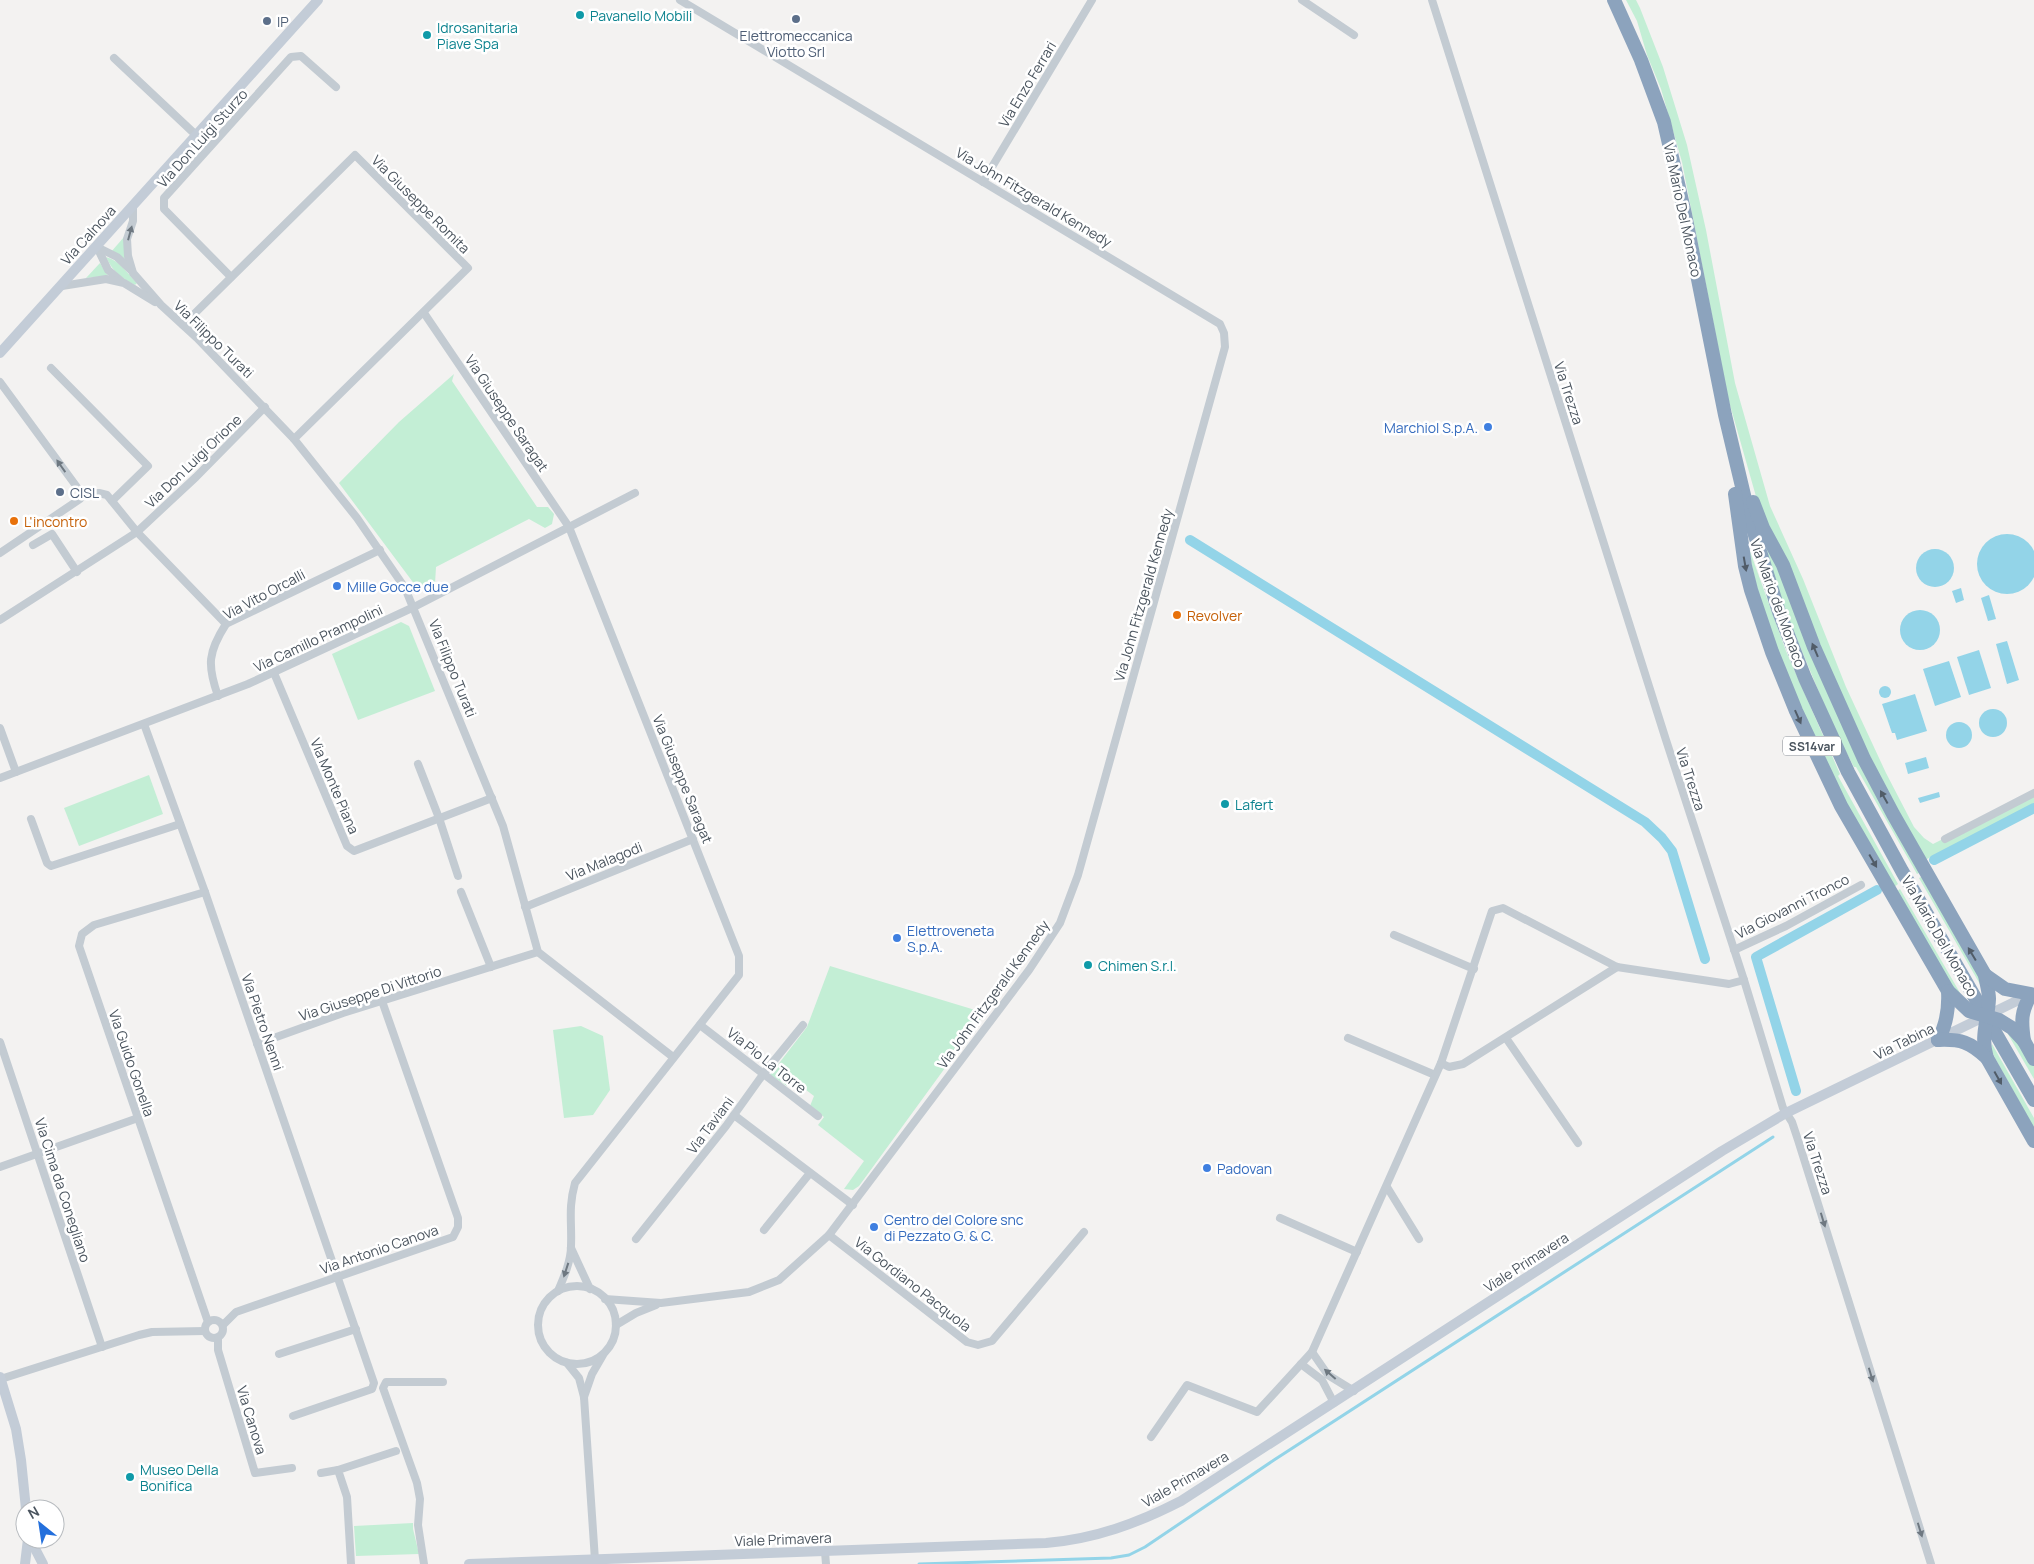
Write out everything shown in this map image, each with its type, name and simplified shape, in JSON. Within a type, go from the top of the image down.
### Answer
[{"type":"highway","name":"Via Mario Del Monaco","points":[[1614,0],[1642,60],[1664,122],[1682,196],[1728,428]]},
{"type":"highway","name":"Via Mario del Monaco","points":[[1728,428],[1748,516],[1778,612],[1805,678],[1848,772]]},
{"type":"highway","name":"SS14var","points":[[1728,428],[1744,469],[1755,510],[1783,565],[1814,647],[1853,736],[1889,806],[1985,975],[1989,999],[1983,1038],[1987,1058]]},
{"type":"highway","name":"SS14var","points":[[1728,428],[1745,566],[1759,618],[1796,711],[1840,806],[1948,990],[1968,1011],[2006,1024],[2024,1040]]},
{"type":"highway","name":"Via Mario Del Monaco","points":[[1848,772],[1902,871],[2034,1100]]},
{"type":"highway","name":"SS14var","points":[[1985,975],[2005,989],[2033,993],[2024,1006],[2021,1019],[2024,1040],[2034,1059]]},
{"type":"highway","points":[[1938,1040],[1943,1032],[1949,1007],[1948,990]]},
{"type":"highway","name":"SS14var","points":[[1938,1040],[1962,1040],[1978,1049],[1987,1058],[2034,1141]]},
{"type":"main road","name":"Via Calnova","points":[[0,353],[318,0]]},
{"type":"main road","name":"Via Tabina","points":[[1786,1113],[2033,993]]},
{"type":"main road","name":"Viale Primavera","points":[[469,1564],[595,1560],[826,1558],[1046,1543],[1093,1536],[1134,1524],[1181,1501],[1722,1152],[1786,1113]]},
{"type":"main road","points":[[0,1378],[16,1429],[25,1499]]},
{"type":"main road","points":[[25,1564],[27,1549]]},
{"type":"main road","points":[[35,1549],[43,1564]]},
{"type":"street","name":"Via John Fitzgerald Kennedy","points":[[590,1289],[605,1299],[660,1303],[750,1292],[779,1280],[829,1235],[1029,970],[1060,923],[1078,875],[1225,347],[1224,332],[1220,324],[680,0]]},
{"type":"street","name":"Via Enzo Ferrari","points":[[983,182],[1092,0]]},
{"type":"street","points":[[1302,0],[1354,35]]},
{"type":"street","name":"Via Trezza","points":[[1432,0],[1666,740],[1786,1113],[1792,1122],[1798,1140],[1931,1564]]},
{"type":"street","name":"Via Don Luigi Sturzo","points":[[232,277],[164,209],[164,198],[291,57],[301,56],[336,87]]},
{"type":"street","points":[[114,58],[197,136]]},
{"type":"street","name":"Via Giuseppe Romita","points":[[183,325],[355,155],[468,268],[294,439]]},
{"type":"street","name":"Via Filippo Turati","points":[[133,207],[134,214],[127,239],[128,256],[133,273]]},
{"type":"street","name":"Via Filippo Turati","points":[[96,247],[117,257],[161,305],[265,407],[294,439],[334,487],[405,588],[492,798],[508,844],[538,952]]},
{"type":"street","name":"Via Filippo Turati","points":[[96,247],[108,270],[124,283],[161,305]]},
{"type":"street","name":"Via Filippo Turati","points":[[62,286],[106,279],[124,283]]},
{"type":"street","name":"Via Giuseppe Saragat","points":[[424,313],[569,527],[739,956],[739,975],[575,1183],[570,1201],[571,1248],[568,1266],[558,1291]]},
{"type":"street","points":[[51,368],[148,466],[109,498]]},
{"type":"street","points":[[0,382],[82,494]]},
{"type":"street","name":"Via Don Luigi Orione","points":[[0,620],[137,532],[196,478],[265,407]]},
{"type":"street","name":"Via Camillo Prampolini","points":[[0,778],[274,673],[414,607],[635,492]]},
{"type":"street","points":[[82,494],[99,493],[109,498],[137,532],[226,624]]},
{"type":"street","points":[[0,553],[80,499],[82,494]]},
{"type":"street","points":[[33,545],[52,534],[76,572]]},
{"type":"street","name":"Via Vito Orcalli","points":[[218,696],[211,676],[211,660],[214,645],[226,624],[380,550]]},
{"type":"street","name":"Via Monte Piana","points":[[274,673],[347,846],[354,851],[492,798]]},
{"type":"street","name":"Via Pietro Nenni","points":[[144,724],[374,1383],[372,1389],[293,1416]]},
{"type":"street","points":[[0,728],[16,772]]},
{"type":"street","points":[[418,764],[439,818],[458,876]]},
{"type":"street","points":[[1945,839],[2034,793]]},
{"type":"street","points":[[31,819],[48,863],[51,866],[180,824]]},
{"type":"street","name":"Via Malagodi","points":[[525,907],[693,839]]},
{"type":"street","name":"Via Giovanni Tronco","points":[[1734,950],[1786,926],[1861,884]]},
{"type":"street","name":"Via Guido Gonella","points":[[204,892],[94,926],[82,934],[79,946],[208,1322]]},
{"type":"street","points":[[461,892],[491,967]]},
{"type":"street","points":[[1151,1437],[1187,1385],[1257,1412],[1312,1352],[1441,1063],[1492,911],[1503,908],[1617,967],[1729,984],[1744,980]]},
{"type":"street","points":[[1394,935],[1474,968]]},
{"type":"street","points":[[538,952],[673,1057]]},
{"type":"street","name":"Via Giuseppe Di Vittorio","points":[[257,1044],[382,1001],[538,952]]},
{"type":"street","points":[[1441,1063],[1449,1067],[1463,1064],[1617,967]]},
{"type":"street","name":"Via Antonio Canova","points":[[223,1325],[236,1312],[453,1237],[458,1227],[458,1218],[382,1001]]},
{"type":"street","name":"Via Pio La Torre","points":[[700,1025],[818,1116]]},
{"type":"street","name":"Via Taviani","points":[[636,1239],[803,1025]]},
{"type":"street","points":[[1348,1038],[1435,1075]]},
{"type":"street","points":[[1506,1038],[1578,1143]]},
{"type":"street","name":"Via Cima da Conegliano","points":[[0,1042],[102,1347]]},
{"type":"street","points":[[734,1115],[853,1205]]},
{"type":"street","points":[[0,1167],[39,1155],[138,1118]]},
{"type":"street","points":[[764,1230],[810,1173]]},
{"type":"street","points":[[1387,1187],[1419,1239]]},
{"type":"street","points":[[1280,1218],[1357,1252]]},
{"type":"street","name":"Via Gordiano Pacquola","points":[[829,1235],[967,1342],[978,1345],[992,1341],[1084,1232]]},
{"type":"street","name":"Via Giuseppe Saragat","points":[[571,1248],[590,1289]]},
{"type":"street","points":[[590,1289],[575,1286],[558,1291],[548,1298],[540,1312],[538,1333],[547,1352],[567,1363],[587,1363],[597,1359],[605,1352]]},
{"type":"street","points":[[584,1396],[592,1374],[613,1339],[616,1325],[613,1311],[605,1299]]},
{"type":"street","name":"Via John Fitzgerald Kennedy","points":[[616,1325],[636,1313],[660,1303]]},
{"type":"street","points":[[205,1331],[208,1322],[215,1320],[223,1325]]},
{"type":"street","name":"Via Canova","points":[[223,1325],[224,1331],[218,1338],[218,1350],[255,1473],[292,1468]]},
{"type":"street","points":[[279,1354],[356,1329]]},
{"type":"street","points":[[0,1378],[152,1332],[205,1331]]},
{"type":"street","points":[[205,1331],[210,1338],[218,1338]]},
{"type":"street","points":[[1312,1352],[1328,1375],[1354,1390]]},
{"type":"street","points":[[567,1363],[578,1378],[584,1396],[595,1560]]},
{"type":"street","points":[[1301,1364],[1322,1380],[1334,1403]]},
{"type":"street","points":[[424,1564],[418,1525],[420,1510],[418,1491],[383,1388],[386,1382],[444,1382]]},
{"type":"street","points":[[321,1473],[338,1470],[396,1451]]},
{"type":"street","points":[[338,1470],[347,1497],[351,1564]]},
{"type":"green space","points":[[1626,0],[1636,0],[1640,8],[1663,67],[1687,145],[1706,230],[1735,383],[1770,506],[1803,579],[1846,687],[1886,773],[1914,827],[1924,838],[1933,844],[2034,793],[2034,804],[1925,860],[1881,782],[1761,514],[1728,398],[1682,162],[1661,89],[1647,55],[1637,21]]},
{"type":"green space","points":[[124,237],[125,260],[111,252]]},
{"type":"green space","points":[[106,257],[119,264],[137,283],[135,285],[118,274]]},
{"type":"green space","points":[[100,263],[108,276],[86,278]]},
{"type":"green space","points":[[454,374],[452,381],[537,507],[548,507],[554,514],[552,524],[545,528],[529,519],[436,567],[435,584],[425,589],[415,585],[339,483],[399,422]]},
{"type":"green space","points":[[1765,542],[1921,872],[1917,874],[1856,767],[1854,767],[1833,724],[1780,598]]},
{"type":"green space","points":[[1747,543],[1786,651],[1840,774],[1838,776],[1898,884],[1893,888],[1828,771],[1764,619]]},
{"type":"green space","points":[[401,622],[409,626],[435,691],[358,720],[332,654]]},
{"type":"green space","points":[[149,775],[163,814],[79,846],[64,808]]},
{"type":"green space","points":[[1923,876],[1978,970],[1985,993],[1919,878]]},
{"type":"green space","points":[[1900,889],[1967,1005],[1958,996],[1896,892]]},
{"type":"green space","points":[[830,966],[985,1013],[859,1186],[853,1190],[844,1189],[864,1161],[818,1125],[824,1117],[810,1106],[814,1096],[793,1080],[787,1086],[770,1075],[807,1027]]},
{"type":"green space","points":[[581,1026],[603,1036],[610,1090],[593,1115],[564,1118],[553,1030]]},
{"type":"green space","points":[[2005,1029],[2026,1053],[2034,1066],[2034,1079]]},
{"type":"green space","points":[[1992,1044],[2034,1118],[2034,1128],[1995,1058],[1991,1049]]},
{"type":"green space","points":[[413,1523],[419,1554],[356,1556],[354,1526]]},
{"type":"water","points":[[2007,534],[2024,539],[2032,547],[2037,564],[2032,581],[2024,589],[2007,594],[1990,589],[1982,581],[1977,564],[1982,547],[1990,539]]},
{"type":"water","points":[[1935,549],[1948,555],[1954,568],[1948,581],[1935,587],[1922,581],[1916,568],[1922,555]]},
{"type":"water","points":[[1961,588],[1964,600],[1956,603],[1952,591]]},
{"type":"water","points":[[1989,595],[1996,619],[1988,621],[1981,598]]},
{"type":"water","points":[[1920,610],[1934,616],[1940,630],[1934,644],[1920,650],[1906,644],[1900,630],[1906,616]]},
{"type":"water","points":[[2007,641],[2019,680],[2007,684],[1996,644]]},
{"type":"water","points":[[1979,650],[1991,688],[1969,695],[1957,657]]},
{"type":"water","points":[[1949,661],[1961,697],[1935,706],[1923,669]]},
{"type":"water","points":[[1883,686],[1887,686],[1891,692],[1887,698],[1883,698],[1879,694],[1879,690]]},
{"type":"water","points":[[1915,694],[1927,731],[1897,740],[1895,733],[1892,733],[1882,704]]},
{"type":"water","points":[[1993,709],[2003,713],[2007,723],[2003,733],[1993,737],[1983,733],[1979,723],[1983,713]]},
{"type":"water","points":[[1959,722],[1968,726],[1972,735],[1968,744],[1959,748],[1950,744],[1946,735],[1950,726]]},
{"type":"water","points":[[1926,757],[1929,768],[1908,774],[1905,763]]},
{"type":"water","points":[[1939,792],[1940,797],[1920,803],[1918,798]]},
{"type":"waterway","points":[[1190,540],[1645,822],[1662,838],[1672,851],[1705,959]]},
{"type":"waterway","points":[[1934,860],[2034,808]]},
{"type":"waterway","points":[[1796,1091],[1756,957],[1877,890]]},
{"type":"waterway","points":[[919,1564],[1111,1558],[1129,1555],[1145,1547],[1274,1460],[1773,1137]]},
{"type":"place","name":"Pavanello Mobili","points":[[580,15]]},
{"type":"place","name":"Elettromeccanica Viotto Srl","points":[[796,19]]},
{"type":"place","name":"IP","points":[[267,21]]},
{"type":"place","name":"Idrosanitaria Piave Spa","points":[[427,35]]},
{"type":"place","name":"Marchiol S.p.A.","points":[[1488,427]]},
{"type":"place","name":"CISL","points":[[60,492]]},
{"type":"place","name":"L'incontro","points":[[14,521]]},
{"type":"place","name":"Mille Gocce due","points":[[337,586]]},
{"type":"place","name":"Revolver","points":[[1177,615]]},
{"type":"place","name":"Lafert","points":[[1225,804]]},
{"type":"place","name":"Elettroveneta S.p.A.","points":[[897,938]]},
{"type":"place","name":"Chimen S.r.l.","points":[[1088,965]]},
{"type":"place","name":"Padovan","points":[[1207,1168]]},
{"type":"place","name":"Centro del Colore snc di Pezzato G. & C.","points":[[874,1227]]},
{"type":"place","name":"Museo Della Bonifica","points":[[130,1477]]}]
